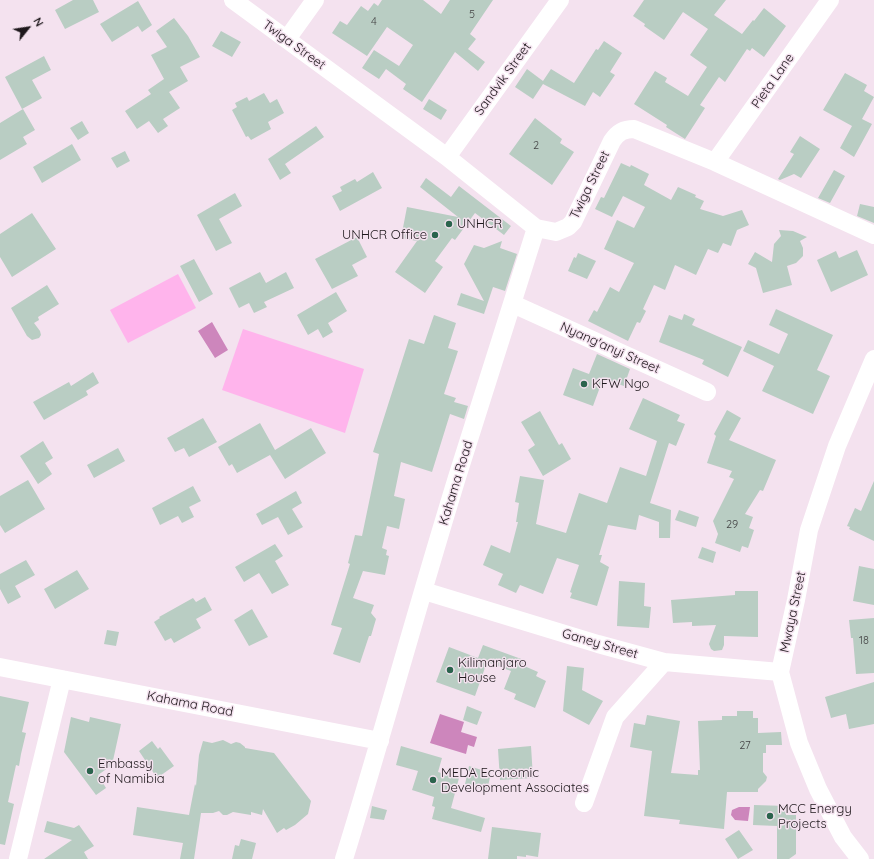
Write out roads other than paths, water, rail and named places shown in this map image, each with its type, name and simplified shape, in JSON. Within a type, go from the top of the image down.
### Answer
[{"type":"street","name":"Twiga Street","points":[[233,0],[447,157],[536,228],[556,232],[562,230],[573,222],[615,135],[621,131],[634,128],[715,162],[874,235]]},
{"type":"street","points":[[287,39],[315,0]]},
{"type":"street","name":"Sandvik Street","points":[[447,157],[560,0]]},
{"type":"street","name":"Pieta Lane","points":[[715,162],[830,0]]},
{"type":"street","name":"Kahama Road","points":[[344,859],[459,471],[536,228]]},
{"type":"street","name":"Nyang'anyi Street","points":[[513,304],[707,392]]},
{"type":"street","name":"Mwaya Street","points":[[860,859],[843,837],[818,789],[799,743],[780,672],[796,600],[809,530],[837,446],[873,363]]},
{"type":"street","name":"Ganey Street","points":[[424,591],[598,644],[664,662],[780,672]]},
{"type":"street","points":[[584,803],[615,717],[664,662]]},
{"type":"street","name":"Kahama Road","points":[[0,667],[380,741]]},
{"type":"street","points":[[18,859],[62,679]]},
{"type":"place","name":"UNHCR","points":[[449,224]]},
{"type":"place","name":"UNHCR Office","points":[[435,235]]},
{"type":"place","name":"KFW Ngo","points":[[584,384]]},
{"type":"place","name":"Kilimanjaro House","points":[[450,670]]},
{"type":"place","name":"Embassy of Namibia","points":[[90,771]]},
{"type":"place","name":"MEDA Economic Development Associates","points":[[433,780]]},
{"type":"place","name":"MCC Energy Projects","points":[[770,816]]}]
